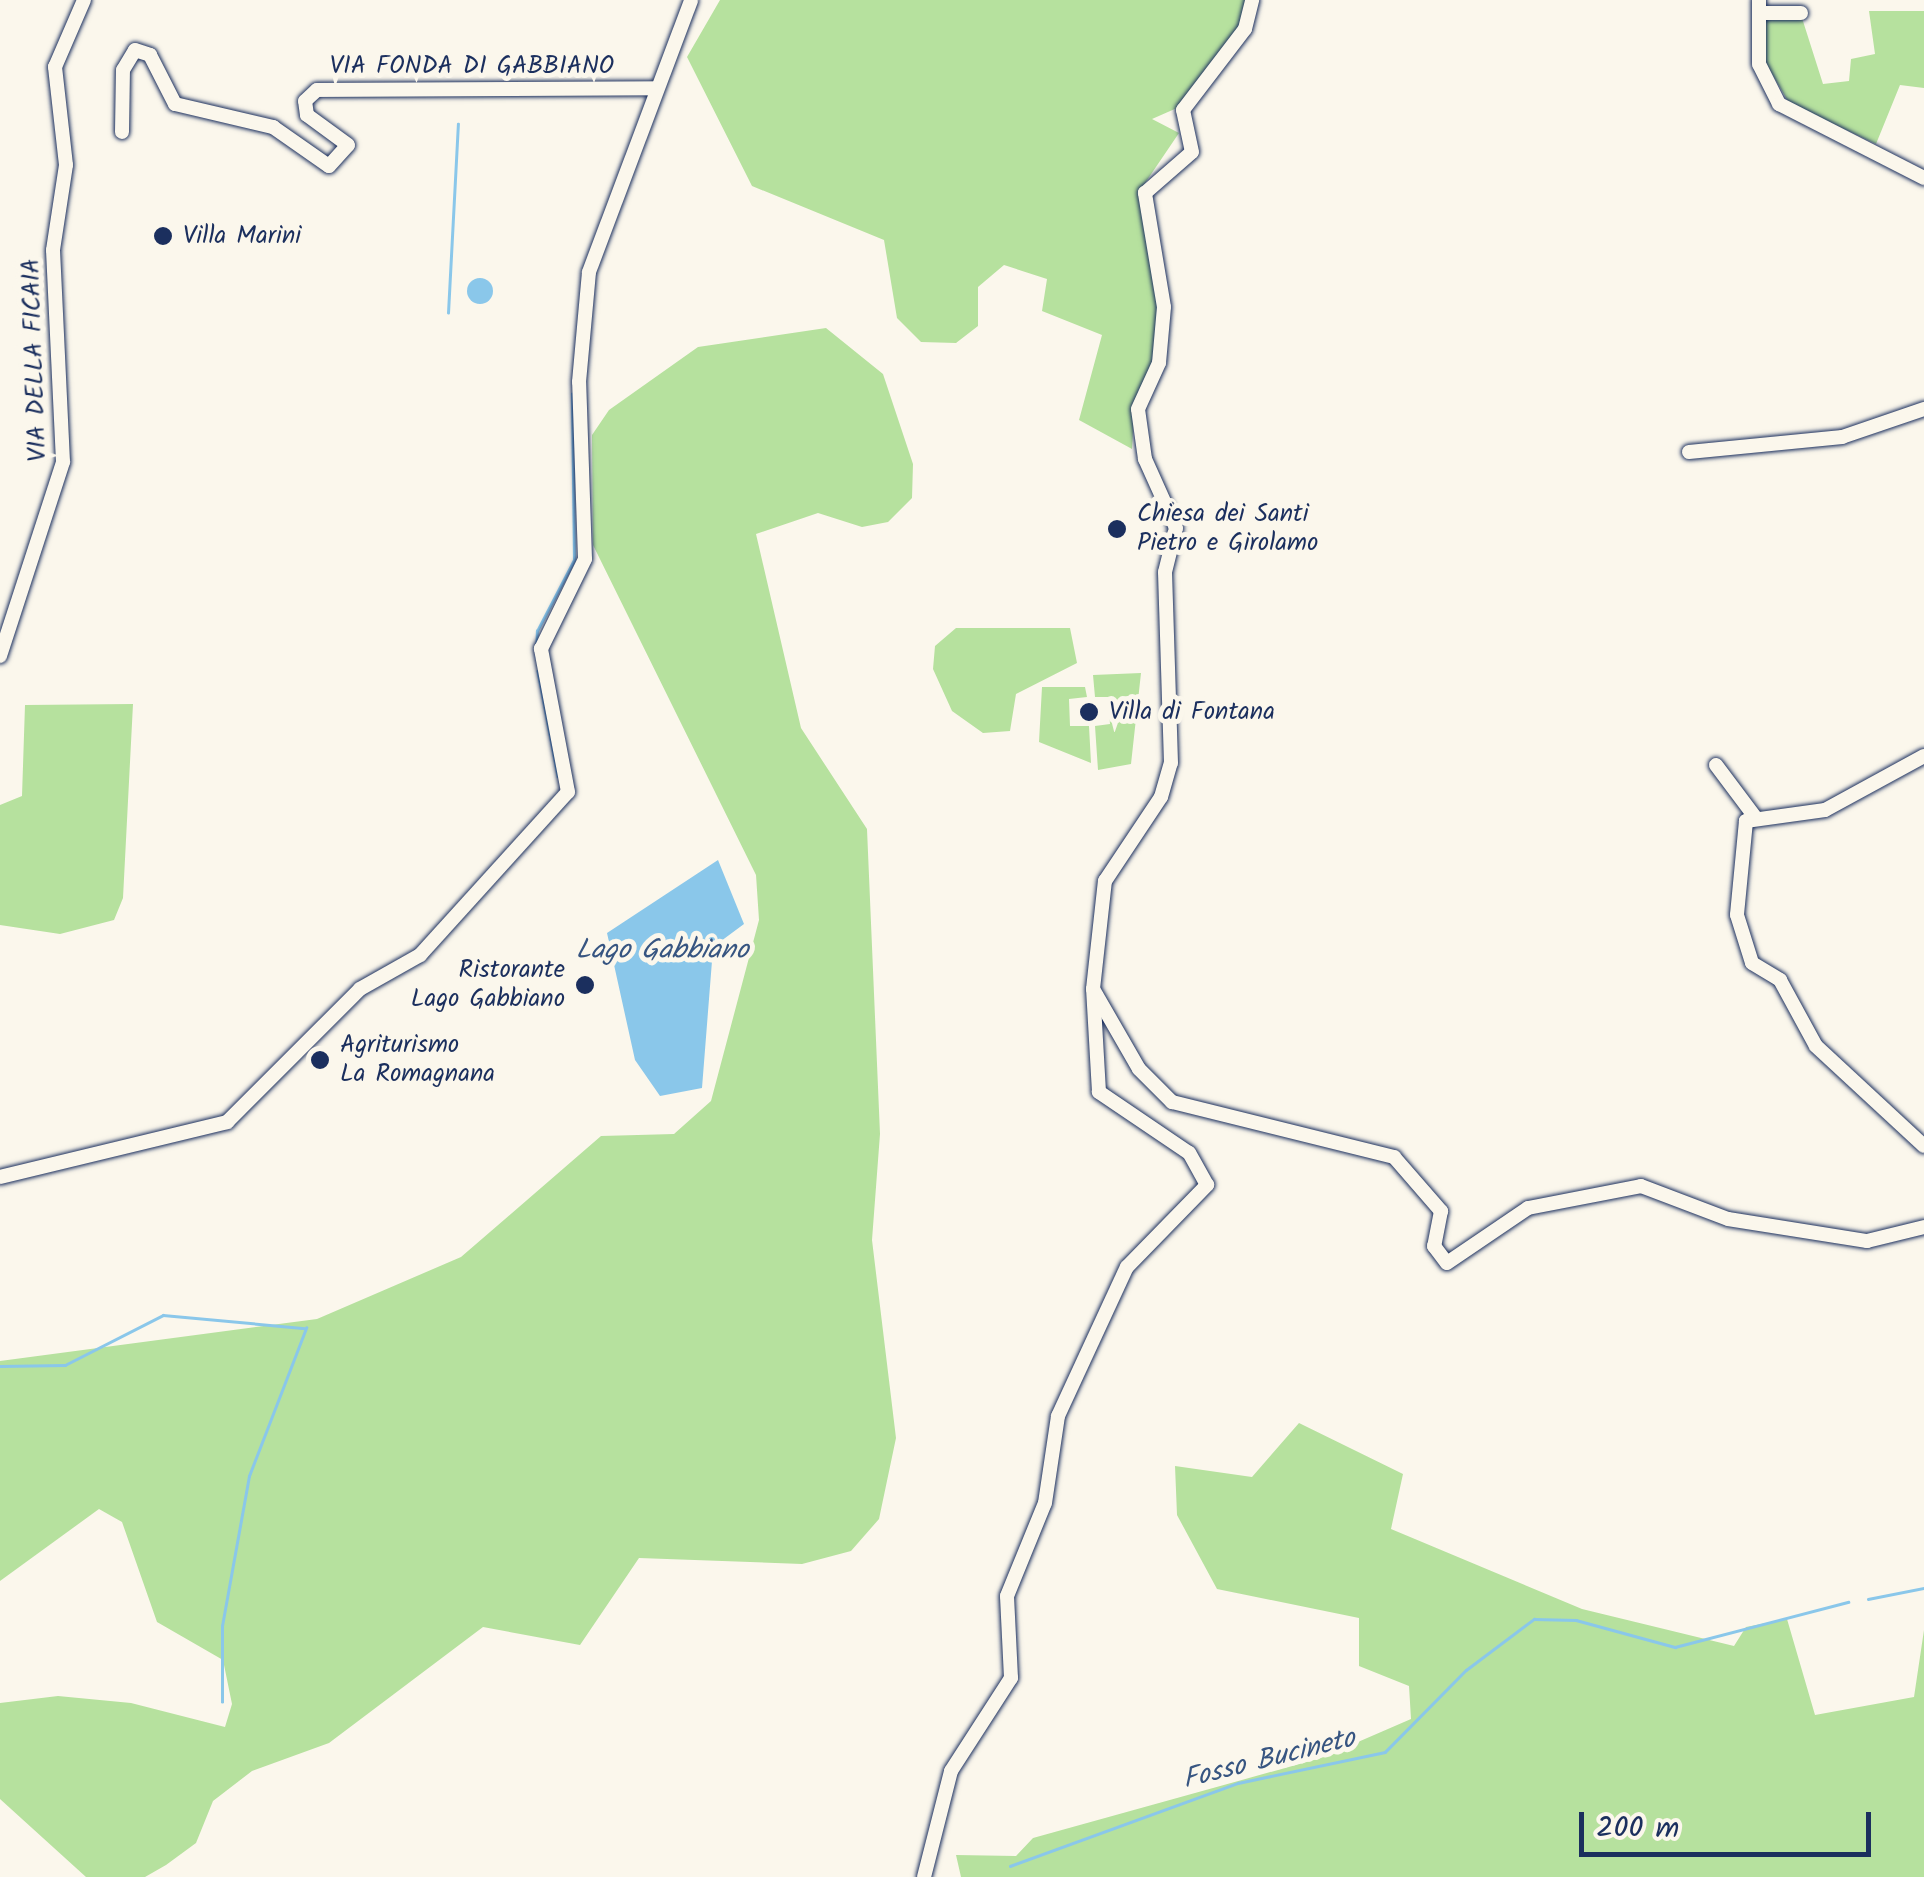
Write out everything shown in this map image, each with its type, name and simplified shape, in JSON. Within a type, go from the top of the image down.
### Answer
[{"type":"street","name":"VIA DELLA FICAIA","points":[[0,656],[63,462],[53,250],[66,165],[56,67],[84,0]]},
{"type":"street","points":[[0,1178],[227,1122],[360,988],[420,955],[568,792],[542,649],[586,559],[579,382],[588,272],[690,0]]},
{"type":"street","points":[[924,1877],[951,1771],[1011,1678],[1007,1596],[1045,1503],[1058,1416],[1127,1267],[1206,1186],[1189,1153],[1099,1092],[1093,989],[1105,880],[1161,796],[1171,764],[1165,572],[1176,522],[1145,458],[1138,408],[1159,363],[1164,307],[1145,193],[1192,152],[1183,110],[1245,28],[1252,0]]},
{"type":"street","points":[[1801,13],[1759,6],[1759,64],[1779,104],[1924,178]]},
{"type":"street","name":"VIA FONDA DI GABBIANO","points":[[122,132],[122,70],[135,50],[150,55],[175,104],[273,127],[328,166],[348,145],[307,115],[306,96],[321,89],[657,88]]},
{"type":"street","points":[[1688,452],[1842,437],[1924,409]]},
{"type":"street","points":[[1924,756],[1825,810],[1755,817],[1741,833],[1738,936],[1752,963],[1780,980],[1816,1046],[1924,1146]]},
{"type":"street","points":[[1716,765],[1755,817]]},
{"type":"street","points":[[1093,989],[1139,1070],[1172,1102],[1394,1157],[1441,1211],[1434,1246],[1447,1263],[1528,1208],[1641,1186],[1728,1219],[1868,1241],[1924,1228]]},
{"type":"green space","points":[[720,0],[1248,0],[1240,27],[1177,108],[1152,119],[1179,133],[1139,192],[1159,289],[1154,366],[1135,399],[1132,449],[1079,420],[1102,335],[1042,311],[1047,279],[1004,265],[978,287],[978,326],[956,343],[921,342],[897,318],[884,240],[752,186],[687,57]]},
{"type":"green space","points":[[1869,11],[1924,11],[1924,88],[1900,85],[1876,144],[1789,103],[1764,60],[1765,16],[1802,18],[1823,84],[1849,81],[1851,59],[1875,54]]},
{"type":"green space","points":[[826,328],[883,374],[913,464],[912,498],[888,522],[862,527],[818,513],[756,534],[801,728],[867,829],[880,1134],[872,1240],[896,1438],[879,1519],[851,1551],[802,1564],[639,1558],[580,1645],[483,1627],[329,1743],[252,1771],[213,1801],[196,1843],[166,1865],[145,1877],[86,1877],[0,1799],[0,1703],[58,1696],[131,1703],[225,1727],[232,1704],[223,1660],[157,1622],[122,1522],[99,1509],[0,1581],[0,1361],[317,1319],[461,1257],[601,1136],[674,1134],[711,1101],[759,920],[756,875],[593,545],[592,435],[609,410],[698,347]]},
{"type":"green space","points":[[956,628],[1070,628],[1077,663],[1016,694],[1010,731],[983,733],[952,711],[933,669],[935,646]]},
{"type":"green space","points":[[1141,673],[1131,764],[1098,770],[1095,726],[1110,724],[1108,697],[1095,697],[1093,675]]},
{"type":"green space","points":[[1042,687],[1085,687],[1087,697],[1069,699],[1070,726],[1089,726],[1091,763],[1039,742]]},
{"type":"green space","points":[[133,704],[123,898],[114,920],[60,934],[0,925],[0,805],[22,796],[25,705]]},
{"type":"green space","points":[[1299,1423],[1403,1474],[1391,1529],[1582,1609],[1734,1646],[1746,1627],[1787,1619],[1815,1715],[1914,1697],[1924,1630],[1924,1877],[961,1877],[956,1855],[1016,1856],[1033,1838],[1321,1758],[1411,1719],[1409,1686],[1359,1666],[1359,1618],[1217,1589],[1177,1515],[1175,1466],[1252,1477]]},
{"type":"water","points":[[480,278],[489,282],[493,291],[489,300],[480,304],[471,300],[467,291],[471,282]]},
{"type":"water","name":"Lago Gabbiano","points":[[718,860],[744,924],[717,944],[712,961],[702,1088],[660,1096],[635,1060],[607,933]]},
{"type":"waterway","points":[[448,313],[458,124]]},
{"type":"waterway","points":[[536,657],[537,631],[574,560],[572,394]]},
{"type":"waterway","points":[[538,671],[558,776]]},
{"type":"waterway","points":[[0,1366],[65,1365],[163,1315],[304,1328]]},
{"type":"waterway","points":[[222,1702],[222,1626],[249,1476],[306,1328]]},
{"type":"waterway","name":"Fosso Bucineto","points":[[1868,1599],[1924,1588]]},
{"type":"waterway","name":"Fosso Bucineto","points":[[1010,1866],[1238,1783],[1385,1752],[1466,1670],[1534,1619],[1576,1620],[1675,1647],[1848,1602]]},
{"type":"place","name":"Villa Marini","points":[[163,236]]},
{"type":"place","name":"Chiesa dei Santi Pietro e Girolamo","points":[[1117,529]]},
{"type":"place","name":"Villa di Fontana","points":[[1089,712]]},
{"type":"place","name":"Ristorante Lago Gabbiano","points":[[585,985]]},
{"type":"place","name":"Agriturismo La Romagnana","points":[[320,1060]]}]
